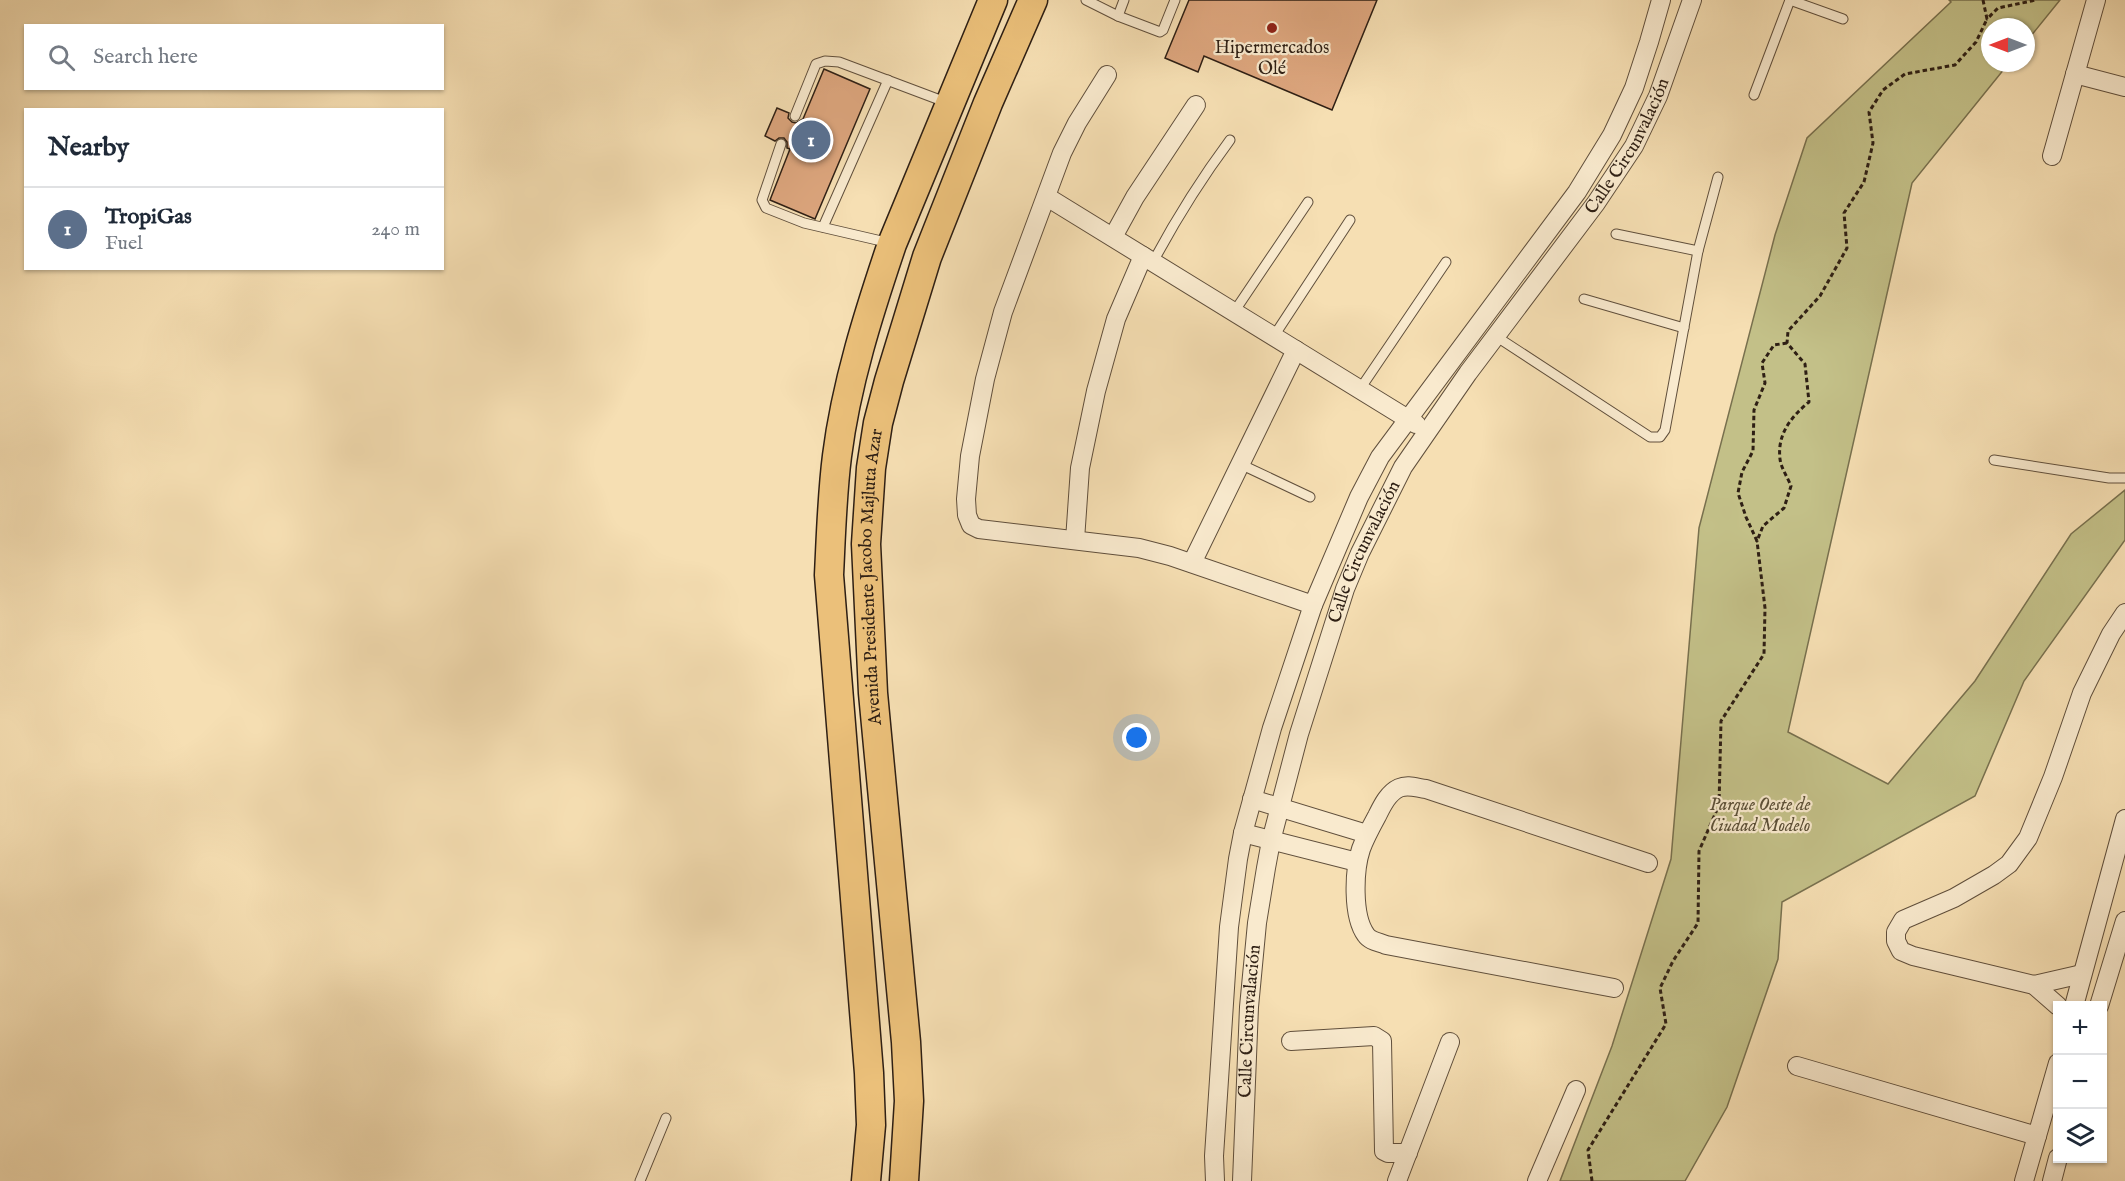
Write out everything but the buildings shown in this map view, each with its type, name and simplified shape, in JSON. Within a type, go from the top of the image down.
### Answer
[{"type":"main road","name":"Avenida Presidente Jacobo Majluta Azar","points":[[866,1181],[872,1125],[829,574],[831,514],[840,442],[855,364],[892,244],[993,0]]},
{"type":"main road","name":"Avenida Presidente Jacobo Majluta Azar","points":[[904,1181],[909,1101],[906,1042],[872,682],[866,543],[871,468],[878,423],[889,381],[929,249],[987,103],[1033,0]]},
{"type":"street","name":"Calle Circunvalación","points":[[1215,1181],[1214,1156],[1229,927],[1238,859],[1243,832],[1272,728],[1313,605],[1359,497],[1380,457],[1577,192],[1612,135],[1634,88],[1660,0]]},
{"type":"street","name":"Calle Circunvalación","points":[[1242,1181],[1249,1007],[1257,924],[1271,840],[1299,734],[1345,589],[1381,508],[1403,467],[1468,373],[1596,203],[1634,146],[1658,96],[1692,0]]},
{"type":"street","points":[[2052,156],[2096,0]]},
{"type":"street","points":[[2075,74],[2125,87]]},
{"type":"street","points":[[1107,75],[1077,123],[1062,153],[1003,312],[985,379],[970,456],[966,499],[967,515],[971,525],[979,529],[1140,548],[1192,563],[1313,605]]},
{"type":"street","points":[[1113,237],[1135,197],[1196,105]]},
{"type":"street","points":[[1047,197],[1428,431]]},
{"type":"street","points":[[1075,540],[1080,468],[1096,392],[1116,320],[1148,259]]},
{"type":"street","points":[[1192,563],[1296,350]]},
{"type":"street","points":[[2053,1002],[2034,986],[1901,951],[1896,941],[1896,932],[1903,920],[1954,898],[1994,875],[2009,864],[2028,838],[2053,777],[2082,693],[2111,634],[2125,613]]},
{"type":"street","points":[[1614,988],[1386,945],[1369,939],[1362,927],[1356,907],[1357,862],[1367,834],[1388,796],[1398,789],[1409,786],[1426,789],[1648,863]]},
{"type":"street","points":[[1252,800],[1367,834]]},
{"type":"street","points":[[2075,1001],[2125,819]]},
{"type":"street","points":[[1243,832],[1357,862]]},
{"type":"street","points":[[2101,1001],[2121,951],[2125,921]]},
{"type":"street","points":[[2034,986],[2082,974]]},
{"type":"street","points":[[1292,1041],[1374,1036],[1383,1041],[1384,1150],[1388,1153],[1408,1154]]},
{"type":"street","points":[[1397,1181],[1450,1042]]},
{"type":"street","points":[[1797,1066],[2037,1136]]},
{"type":"street","points":[[2024,1181],[2053,1080]]},
{"type":"street","points":[[1537,1181],[1576,1090]]},
{"type":"street","points":[[2052,1181],[2057,1163]]},
{"type":"lane","points":[[1086,0],[1118,16],[1160,32],[1163,30],[1175,0]]},
{"type":"lane","points":[[1118,16],[1125,0]]},
{"type":"lane","points":[[1754,95],[1790,0],[1843,19]]},
{"type":"lane","points":[[795,116],[816,64],[825,60],[839,62],[950,103]]},
{"type":"lane","points":[[823,227],[888,80]]},
{"type":"lane","points":[[1148,259],[1230,140]]},
{"type":"lane","points":[[781,144],[762,200],[766,208],[804,223],[892,244]]},
{"type":"lane","points":[[1497,337],[1650,437],[1660,437],[1665,430],[1698,251],[1718,177]]},
{"type":"lane","points":[[1234,312],[1308,202]]},
{"type":"lane","points":[[1274,336],[1350,220]]},
{"type":"lane","points":[[1616,234],[1698,251]]},
{"type":"lane","points":[[1360,389],[1446,262]]},
{"type":"lane","points":[[1584,299],[1684,328]]},
{"type":"lane","points":[[1994,460],[2109,478],[2125,478]]},
{"type":"lane","points":[[1240,464],[1310,497]]},
{"type":"lane","points":[[640,1181],[666,1118]]},
{"type":"path","points":[[1983,0],[1987,18]]},
{"type":"path","points":[[1988,18],[1998,8],[2036,0]]},
{"type":"path","points":[[1757,541],[1763,526],[1784,508],[1791,486],[1780,461],[1781,439],[1792,416],[1809,402],[1805,364],[1787,343],[1788,331],[1820,296],[1847,248],[1844,213],[1864,182],[1872,143],[1869,112],[1883,90],[1905,74],[1955,65],[1976,42],[1981,32]]},
{"type":"path","points":[[1592,1181],[1588,1150],[1666,1024],[1660,988],[1672,961],[1698,923],[1699,851],[1719,805],[1721,721],[1764,654],[1765,608],[1757,541],[1738,493],[1743,472],[1753,451],[1754,410],[1765,383],[1762,363],[1774,345],[1787,343]]},
{"type":"green space","name":"Parque Oeste de Ciudad Modelo","points":[[1949,0],[2060,0],[2035,31],[2035,18],[1981,18],[1981,72],[2002,72],[1912,183],[1788,732],[1888,784],[1975,681],[2071,534],[2125,490],[2125,540],[2024,681],[1975,796],[1782,902],[1778,959],[1727,1107],[1685,1181],[1560,1181],[1612,1046],[1671,859],[1699,528],[1775,235],[1807,138],[1951,2]]},
{"type":"place","name":"Hipermercados Olé","points":[[1272,28]]},
{"type":"place","name":"TropiGas","points":[[811,140]]}]
